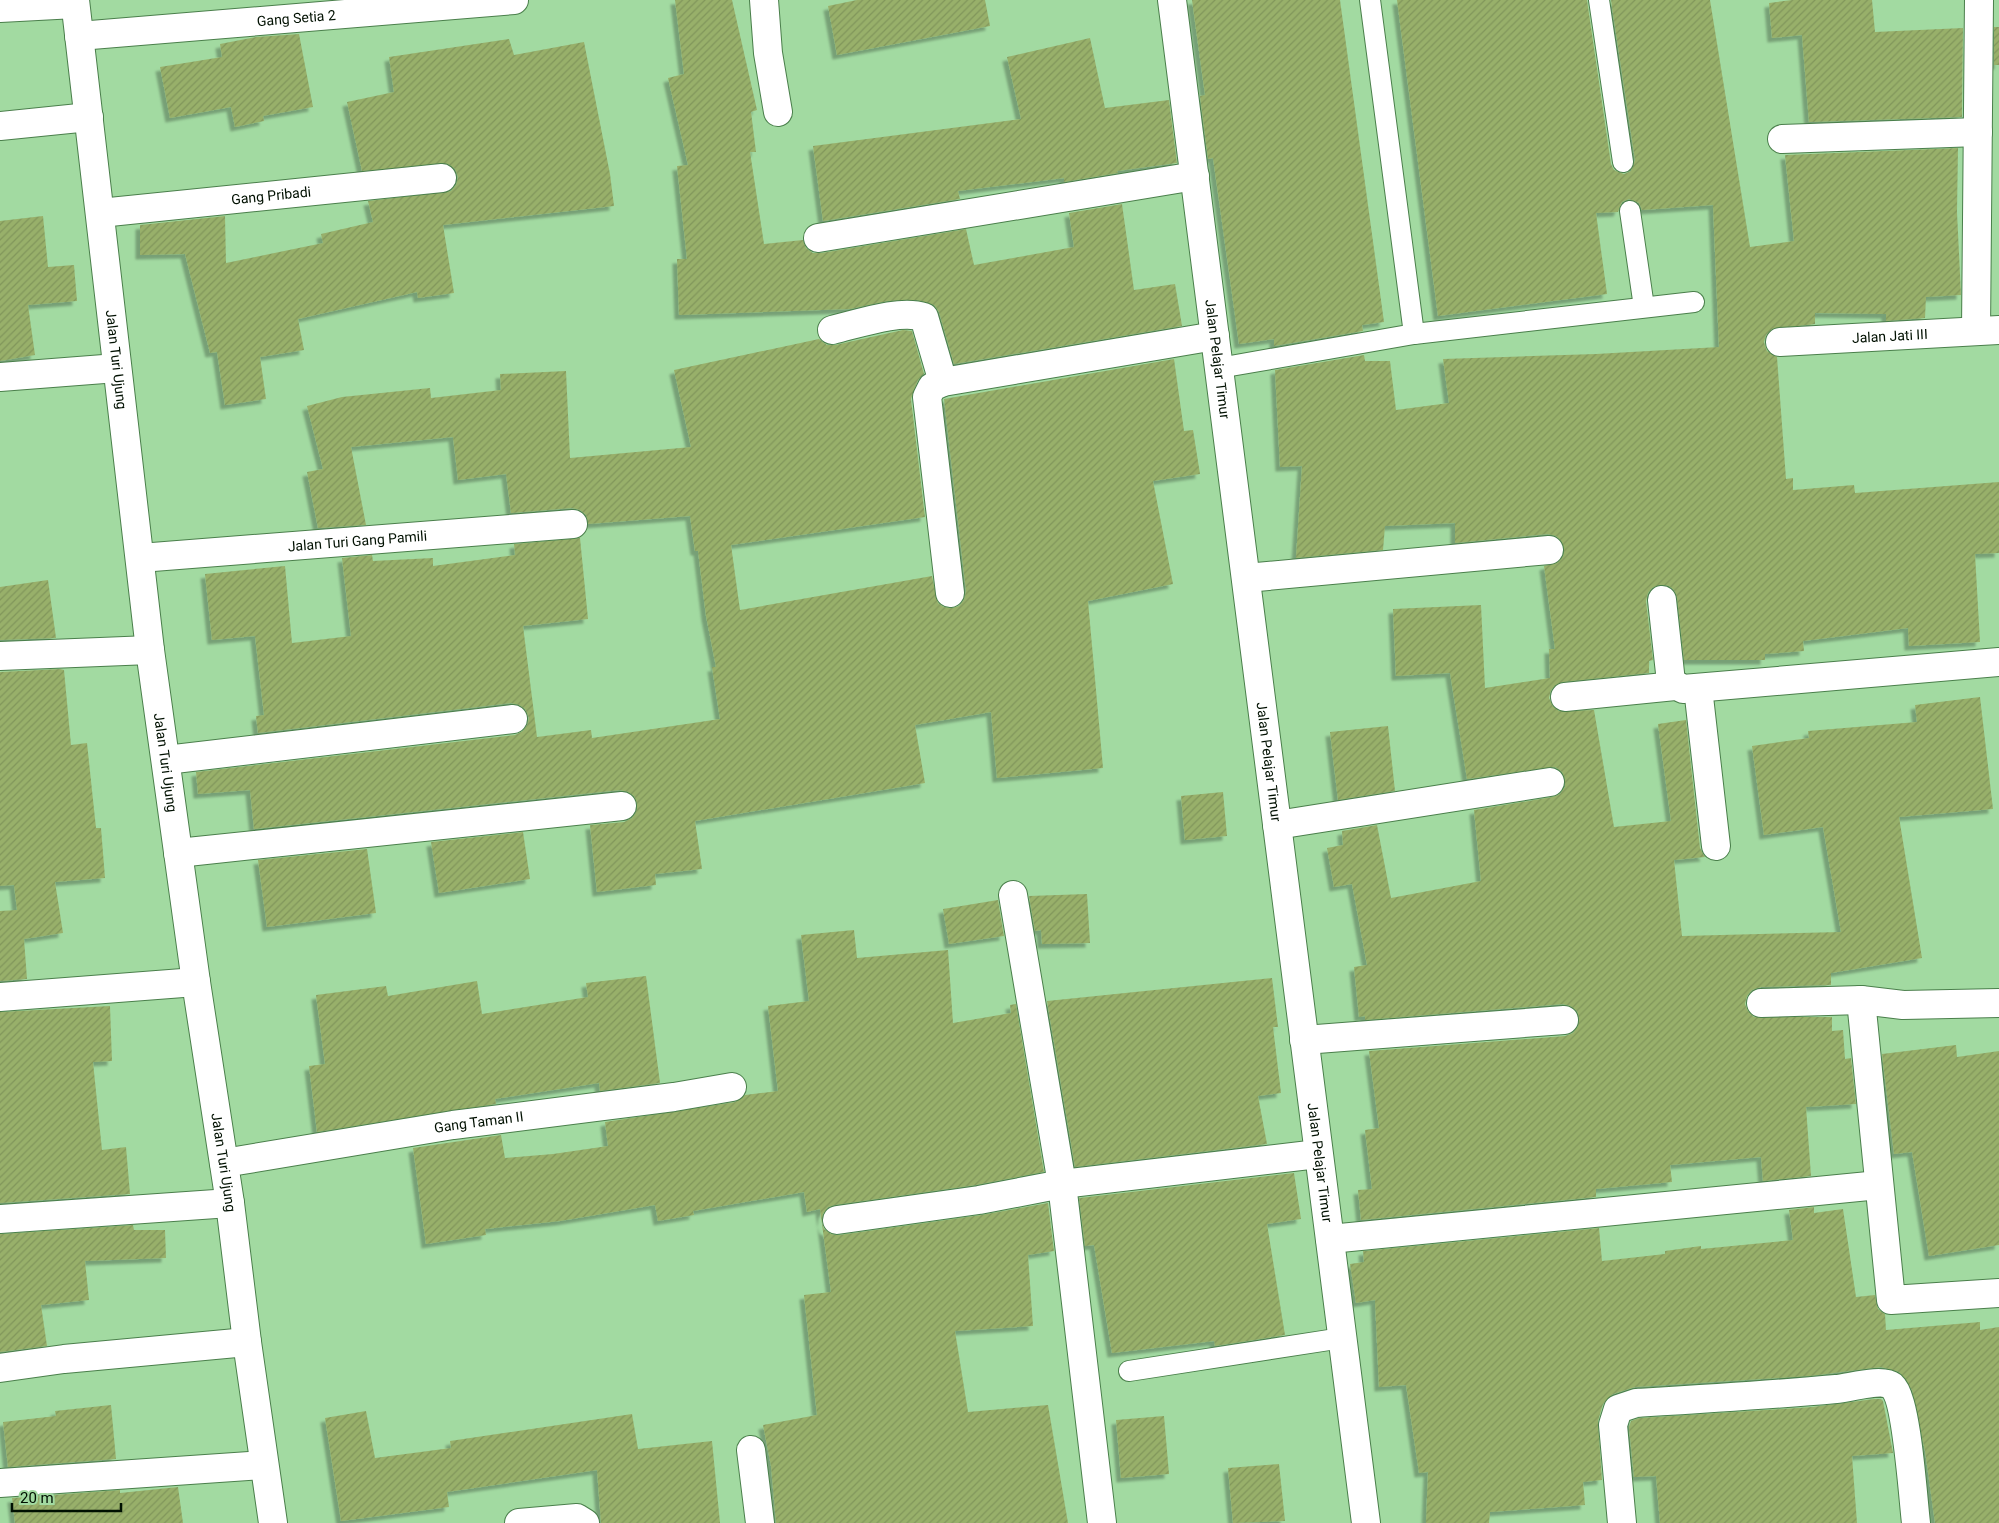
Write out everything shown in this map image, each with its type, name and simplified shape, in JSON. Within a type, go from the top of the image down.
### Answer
[{"type":"street","name":"Gang Setia 2","points":[[79,36],[514,0]]},
{"type":"street","points":[[764,0],[768,53],[778,112]]},
{"type":"street","name":"Jalan Pelajar Timur","points":[[1172,0],[1366,1523]]},
{"type":"street","points":[[1979,0],[1978,132],[1987,330]]},
{"type":"street","name":"Jalan Turi Ujung","points":[[75,2],[150,650],[196,982],[230,1203],[247,1342],[273,1523]]},
{"type":"street","points":[[0,8],[75,2]]},
{"type":"street","points":[[0,126],[89,117]]},
{"type":"street","points":[[1782,139],[1978,132]]},
{"type":"street","points":[[818,238],[1195,176]]},
{"type":"street","name":"Gang Pribadi","points":[[100,213],[442,178]]},
{"type":"street","points":[[832,330],[913,313],[924,317],[943,382]]},
{"type":"street","name":"Jalan Jati III","points":[[1780,342],[1987,330]]},
{"type":"street","points":[[950,593],[927,397],[932,387],[943,382],[1215,336]]},
{"type":"street","points":[[0,377],[117,368]]},
{"type":"street","name":"Jalan Turi Gang Pamili","points":[[140,558],[573,524]]},
{"type":"street","points":[[1246,578],[1549,550]]},
{"type":"street","points":[[1662,600],[1672,682],[1686,687]]},
{"type":"street","points":[[0,656],[150,650]]},
{"type":"street","points":[[1565,697],[1999,662]]},
{"type":"street","points":[[1686,687],[1716,846]]},
{"type":"street","points":[[166,760],[513,719]]},
{"type":"street","points":[[1277,825],[1550,782]]},
{"type":"street","points":[[178,853],[622,806]]},
{"type":"street","points":[[1012,895],[1062,1184],[1102,1523]]},
{"type":"street","points":[[0,997],[196,982]]},
{"type":"street","points":[[1761,1003],[1861,1000],[1904,1005],[1999,1003]]},
{"type":"street","points":[[1861,1000],[1891,1300],[1999,1293]]},
{"type":"street","points":[[1304,1040],[1564,1020]]},
{"type":"street","name":"Gang Taman II","points":[[224,1163],[453,1125],[674,1097],[732,1087]]},
{"type":"street","points":[[837,1220],[979,1200],[1062,1184],[1318,1154]]},
{"type":"street","points":[[1330,1239],[1879,1185]]},
{"type":"street","points":[[0,1219],[230,1203]]},
{"type":"street","points":[[0,1368],[64,1359],[247,1342]]},
{"type":"street","points":[[1622,1523],[1613,1425],[1618,1409],[1636,1403],[1840,1389],[1884,1382],[1892,1386],[1898,1396],[1906,1433],[1916,1523]]},
{"type":"street","points":[[751,1450],[760,1523]]},
{"type":"street","points":[[0,1483],[264,1465]]},
{"type":"street","points":[[519,1523],[577,1518],[585,1523]]},
{"type":"lane","points":[[1370,0],[1414,334]]},
{"type":"lane","points":[[1599,0],[1623,162]]},
{"type":"lane","points":[[1630,211],[1644,307]]},
{"type":"lane","points":[[1219,368],[1414,334],[1694,302]]},
{"type":"lane","points":[[1129,1371],[1342,1338]]},
{"type":"building","points":[[675,0],[732,0],[757,110],[751,112],[756,152],[750,152],[764,244],[803,240],[806,248],[813,253],[821,253],[966,229],[974,265],[1074,247],[1069,213],[1122,204],[1134,290],[1175,284],[1182,326],[954,364],[939,312],[934,305],[917,300],[888,301],[850,309],[679,315],[677,259],[687,259],[677,166],[688,165],[668,78],[684,74]]},
{"type":"building","points":[[857,0],[985,0],[990,26],[837,55],[828,6]]},
{"type":"building","points":[[1192,0],[1340,0],[1384,322],[1362,325],[1363,331],[1274,346],[1274,339],[1239,344],[1213,158],[1208,159],[1200,96],[1205,95]]},
{"type":"building","points":[[1397,0],[1587,0],[1611,164],[1614,170],[1624,174],[1631,171],[1635,160],[1611,0],[1710,0],[1750,247],[1794,241],[1785,155],[1958,148],[1957,212],[1961,295],[1926,297],[1925,318],[1886,321],[1886,314],[1815,313],[1815,324],[1772,329],[1766,335],[1764,342],[1767,351],[1777,357],[1786,479],[1793,478],[1793,490],[1854,485],[1855,493],[1999,482],[1999,553],[1975,554],[1980,642],[1909,646],[1908,628],[1803,641],[1804,651],[1765,654],[1765,660],[1684,660],[1677,598],[1674,590],[1669,586],[1660,585],[1652,588],[1648,593],[1646,601],[1653,660],[1649,661],[1649,673],[1563,682],[1551,690],[1549,698],[1553,706],[1559,711],[1594,710],[1614,827],[1671,821],[1658,724],[1686,720],[1700,848],[1705,857],[1674,860],[1682,936],[1841,932],[1823,827],[1764,835],[1752,746],[1809,738],[1808,731],[1917,722],[1915,705],[1980,697],[1993,809],[1899,817],[1922,958],[1831,973],[1831,985],[1761,987],[1752,990],[1747,996],[1745,1004],[1748,1011],[1754,1017],[1832,1017],[1832,1031],[1843,1030],[1845,1059],[1851,1058],[1856,1104],[1806,1107],[1811,1176],[1763,1181],[1761,1157],[1670,1165],[1672,1182],[1596,1189],[1596,1197],[1361,1220],[1358,1190],[1372,1189],[1365,1130],[1379,1128],[1369,1051],[1565,1036],[1573,1033],[1578,1026],[1579,1018],[1577,1011],[1563,1004],[1365,1020],[1365,1016],[1359,1017],[1354,967],[1367,965],[1352,884],[1334,887],[1327,848],[1343,845],[1342,831],[1377,825],[1391,898],[1481,881],[1474,810],[1560,794],[1565,787],[1565,779],[1562,772],[1555,767],[1467,779],[1450,673],[1396,676],[1393,609],[1481,605],[1485,688],[1550,678],[1549,649],[1555,649],[1544,566],[1558,562],[1563,556],[1564,548],[1556,536],[1548,534],[1455,543],[1455,523],[1385,526],[1383,550],[1296,558],[1302,466],[1280,467],[1275,370],[1364,355],[1365,361],[1390,361],[1396,410],[1449,403],[1443,359],[1596,354],[1719,347],[1713,205],[1642,210],[1639,203],[1629,199],[1622,202],[1618,212],[1596,213],[1607,294],[1438,316]]},
{"type":"building","points":[[1792,0],[1872,0],[1875,32],[1963,28],[1962,117],[1809,122],[1802,35],[1772,38],[1769,3]]},
{"type":"building","points":[[1994,27],[1999,27],[1999,65],[1994,65]]},
{"type":"building","points":[[299,34],[313,107],[263,116],[264,121],[235,127],[231,107],[170,118],[160,67],[222,57],[220,44],[256,37]]},
{"type":"building","points":[[1090,38],[1105,108],[1169,100],[1177,163],[1117,171],[1118,173],[1064,182],[1064,178],[958,191],[960,199],[823,221],[813,146],[1021,119],[1007,57]]},
{"type":"building","points":[[509,39],[514,55],[584,42],[610,174],[614,206],[443,225],[454,293],[418,298],[417,292],[298,319],[304,350],[260,357],[266,399],[225,405],[217,352],[210,353],[185,254],[140,255],[140,225],[225,216],[226,263],[323,243],[321,234],[373,222],[368,201],[451,191],[456,185],[458,177],[455,169],[448,164],[362,171],[347,102],[394,92],[389,57]]},
{"type":"building","points":[[43,216],[48,267],[74,265],[77,301],[28,305],[35,355],[0,361],[0,221]]},
{"type":"building","points":[[903,330],[912,331],[924,374],[918,380],[911,399],[925,517],[731,545],[740,610],[932,576],[938,603],[944,607],[952,608],[959,606],[964,600],[966,591],[944,399],[1174,359],[1184,431],[1193,430],[1200,474],[1153,481],[1173,584],[1088,601],[1103,768],[997,778],[991,712],[915,725],[925,783],[695,821],[702,869],[655,874],[656,885],[597,892],[590,825],[624,822],[632,818],[636,812],[637,804],[634,796],[628,792],[620,790],[254,829],[250,790],[198,794],[196,772],[515,735],[523,731],[529,718],[525,709],[511,703],[258,733],[256,716],[264,715],[255,636],[212,640],[205,574],[285,566],[292,643],[351,636],[342,558],[372,555],[373,561],[433,558],[433,566],[515,555],[514,544],[580,538],[588,619],[523,626],[537,737],[591,730],[592,738],[720,719],[712,667],[716,667],[706,616],[698,551],[695,551],[690,516],[588,524],[586,515],[580,510],[572,508],[511,513],[506,474],[458,480],[453,437],[351,447],[366,525],[318,528],[307,472],[323,469],[307,406],[342,397],[430,388],[431,398],[501,390],[500,374],[566,371],[570,458],[691,447],[674,370],[819,339],[827,345],[835,345]]},
{"type":"building","points":[[48,580],[56,638],[0,640],[0,587]]},
{"type":"building","points":[[64,670],[71,745],[87,743],[96,828],[101,828],[105,878],[55,882],[63,933],[24,939],[27,979],[0,981],[0,911],[17,910],[14,885],[0,886],[0,672]]},
{"type":"building","points":[[1388,726],[1395,791],[1338,800],[1330,732]]},
{"type":"building","points":[[1223,792],[1227,836],[1185,840],[1181,796]]},
{"type":"building","points":[[523,832],[530,879],[439,893],[431,842]]},
{"type":"building","points":[[367,849],[376,913],[267,927],[258,860]]},
{"type":"building","points":[[1087,894],[1090,943],[1042,944],[1041,930],[1035,931],[1029,896]]},
{"type":"building","points":[[998,900],[1004,936],[949,944],[943,909]]},
{"type":"building","points":[[854,930],[857,958],[948,950],[953,1023],[1011,1013],[1010,1005],[1016,1004],[1044,1172],[976,1185],[835,1205],[828,1207],[823,1214],[822,1223],[824,1229],[831,1234],[839,1235],[981,1215],[1048,1203],[1054,1251],[1028,1255],[1033,1326],[955,1331],[968,1412],[1048,1405],[1068,1523],[776,1523],[771,1466],[763,1425],[817,1415],[804,1295],[831,1292],[820,1209],[807,1212],[804,1192],[693,1211],[694,1215],[658,1221],[655,1205],[560,1221],[485,1229],[486,1235],[426,1244],[413,1148],[501,1135],[505,1158],[553,1154],[608,1146],[605,1122],[735,1102],[745,1095],[778,1091],[768,1006],[809,1001],[801,935]]},
{"type":"building","points":[[646,976],[660,1083],[600,1091],[599,1083],[495,1099],[496,1104],[317,1132],[309,1066],[325,1064],[316,995],[386,986],[388,996],[477,981],[482,1014],[588,997],[586,983]]},
{"type":"building","points":[[1272,978],[1278,1027],[1273,1027],[1281,1093],[1258,1096],[1267,1144],[1075,1167],[1047,1001]]},
{"type":"building","points":[[110,1006],[112,1061],[93,1062],[102,1150],[126,1147],[130,1194],[0,1203],[0,1012]]},
{"type":"building","points":[[1956,1045],[1957,1057],[1999,1051],[1999,1245],[1929,1256],[1912,1152],[1894,1154],[1882,1054]]},
{"type":"building","points":[[1294,1173],[1301,1219],[1267,1224],[1285,1335],[1215,1346],[1214,1341],[1112,1353],[1094,1245],[1085,1246],[1079,1198]]},
{"type":"building","points":[[1814,1207],[1814,1213],[1843,1209],[1856,1297],[1875,1295],[1878,1309],[1885,1314],[1886,1330],[1980,1322],[1980,1330],[1999,1327],[1999,1523],[1935,1523],[1925,1451],[1912,1390],[1899,1372],[1881,1367],[1810,1376],[1635,1387],[1613,1394],[1603,1404],[1598,1421],[1602,1480],[1583,1482],[1585,1505],[1490,1512],[1489,1523],[1426,1523],[1428,1472],[1419,1473],[1406,1385],[1379,1387],[1375,1300],[1356,1303],[1350,1264],[1364,1262],[1363,1251],[1599,1228],[1602,1261],[1665,1254],[1665,1251],[1701,1246],[1701,1249],[1793,1240],[1789,1210]]},
{"type":"building","points":[[133,1225],[134,1230],[165,1230],[166,1258],[85,1261],[89,1300],[41,1305],[47,1346],[0,1352],[0,1234]]},
{"type":"building","points":[[1881,1399],[1883,1401],[1893,1453],[1852,1456],[1857,1523],[1660,1523],[1656,1476],[1634,1477],[1629,1427],[1631,1421],[1639,1418],[1812,1407]]},
{"type":"building","points":[[111,1405],[116,1459],[8,1467],[3,1422],[56,1416],[55,1411]]},
{"type":"building","points":[[366,1411],[375,1458],[451,1448],[450,1441],[632,1414],[638,1449],[712,1441],[720,1523],[601,1523],[597,1470],[447,1492],[449,1507],[341,1521],[325,1418]]},
{"type":"building","points":[[1164,1416],[1169,1474],[1121,1478],[1116,1420]]},
{"type":"building","points":[[1279,1464],[1285,1521],[1233,1523],[1228,1468]]},
{"type":"building","points":[[178,1487],[183,1523],[15,1523],[12,1498],[120,1490],[120,1493]]}]
